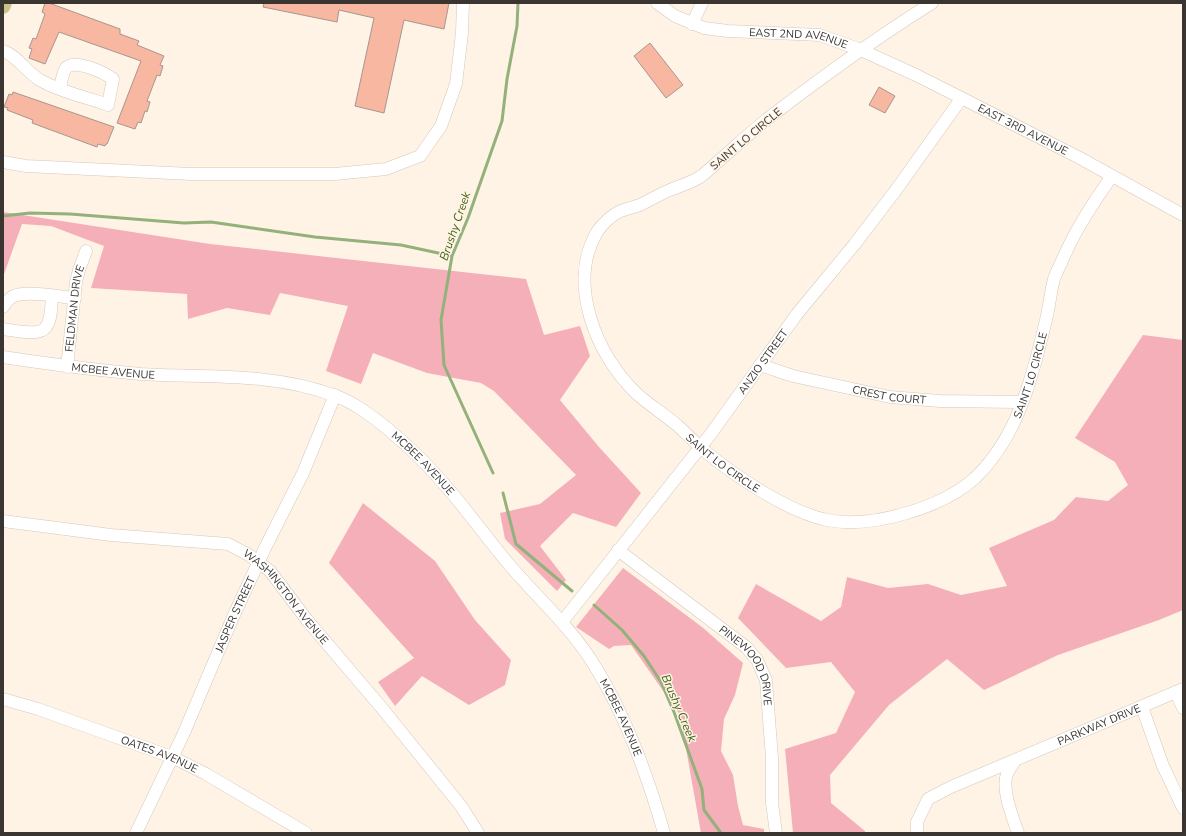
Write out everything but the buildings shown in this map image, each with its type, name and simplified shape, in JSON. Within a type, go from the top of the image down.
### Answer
[{"type":"street","points":[[3,162],[26,166],[191,174],[335,174],[386,169],[420,156],[442,126],[456,84],[462,33],[463,3]]},
{"type":"street","name":"EAST 2ND AVENUE","points":[[657,3],[676,16],[704,28],[728,31],[820,35],[861,50],[916,7],[932,3]]},
{"type":"street","points":[[692,24],[702,3]]},
{"type":"street","name":"EAST 3RD AVENUE","points":[[861,50],[918,76],[1078,157],[1183,215]]},
{"type":"street","name":"SAINT LO CIRCLE","points":[[861,50],[768,119],[700,177],[638,206],[618,212],[598,229],[587,255],[584,286],[589,315],[603,348],[615,369],[636,392],[700,447],[741,477],[772,497],[799,511],[825,520],[848,522],[876,520],[909,513],[944,499],[973,479],[998,451],[1018,414],[1033,370],[1044,329],[1054,277],[1066,250],[1082,221],[1112,176]]},
{"type":"street","points":[[3,51],[13,56],[33,76],[52,86],[60,89],[108,105],[113,79],[79,64],[72,65],[67,67],[62,78],[60,89]]},
{"type":"street","name":"ANZIO STREET","points":[[562,622],[700,447],[797,314],[896,190],[961,99]]},
{"type":"street","name":"FELDMAN DRIVE","points":[[68,367],[79,270],[86,251]]},
{"type":"street","points":[[3,307],[13,296],[22,294],[75,298]]},
{"type":"street","points":[[3,329],[33,333],[44,330],[47,327],[50,315],[52,296]]},
{"type":"street","name":"MCBEE AVENUE","points":[[3,357],[68,367],[143,374],[226,376],[267,380],[306,387],[335,395],[358,407],[381,423],[411,448],[464,507],[493,546],[562,622],[590,658],[629,730],[664,833]]},
{"type":"street","name":"CREST COURT","points":[[760,365],[792,376],[890,397],[940,401],[1022,402]]},
{"type":"street","name":"JASPER STREET","points":[[136,833],[172,757],[258,562],[303,473],[335,395]]},
{"type":"street","name":"WASHINGTON AVENUE","points":[[3,520],[111,535],[228,544],[249,556],[270,571],[307,620],[381,707],[461,806],[478,833]]},
{"type":"street","name":"PINEWOOD DRIVE","points":[[618,550],[746,647],[757,660],[766,680],[772,758],[772,803],[776,833]]},
{"type":"street","points":[[1180,691],[1183,708]]},
{"type":"street","name":"PARKWAY DRIVE","points":[[916,833],[917,822],[928,799],[951,787],[1180,691]]},
{"type":"street","name":"OATES AVENUE","points":[[3,699],[38,709],[172,757],[206,774],[306,833]]},
{"type":"street","points":[[1142,707],[1163,766],[1183,808]]},
{"type":"street","points":[[1015,760],[1006,775],[1006,789],[1009,806],[1018,833]]},
{"type":"shaded area","points":[[3,212],[210,244],[526,279],[544,335],[580,326],[590,356],[560,400],[599,447],[641,493],[616,527],[573,513],[540,546],[566,580],[557,591],[505,539],[500,513],[540,504],[576,475],[494,391],[481,383],[427,373],[373,353],[361,384],[326,371],[348,306],[280,293],[270,315],[227,308],[188,319],[187,294],[91,288],[104,246],[51,226],[22,224],[3,277]]},
{"type":"shaded area","points":[[1143,335],[1183,340],[1183,610],[1159,620],[1058,655],[984,690],[947,659],[889,705],[830,775],[831,803],[865,831],[865,833],[793,833],[785,749],[836,733],[855,692],[831,662],[786,668],[738,618],[756,584],[821,621],[841,607],[847,577],[888,588],[928,584],[961,595],[1007,586],[989,548],[1054,520],[1076,497],[1108,501],[1128,485],[1115,462],[1075,438]]},
{"type":"shaded area","points":[[363,503],[435,561],[475,620],[511,660],[505,685],[469,705],[422,676],[395,706],[378,682],[414,658],[329,563]]},
{"type":"shaded area","points":[[623,568],[702,627],[743,663],[735,695],[724,719],[721,751],[733,775],[743,825],[764,829],[764,833],[701,833],[680,715],[631,645],[614,646],[609,649],[576,627]]},
{"type":"waterway","name":"Brushy Creek","points":[[493,473],[444,365],[441,320],[452,256],[468,218],[502,121],[507,79],[517,26],[518,3]]},
{"type":"waterway","points":[[3,216],[30,213],[70,214],[184,223],[211,222],[315,237],[401,245],[452,256]]},
{"type":"waterway","name":"Brushy Creek","points":[[503,493],[516,544],[572,591]]},
{"type":"waterway","name":"Brushy Creek","points":[[594,605],[622,630],[644,656],[661,682],[674,712],[702,789],[704,810],[721,833]]}]
